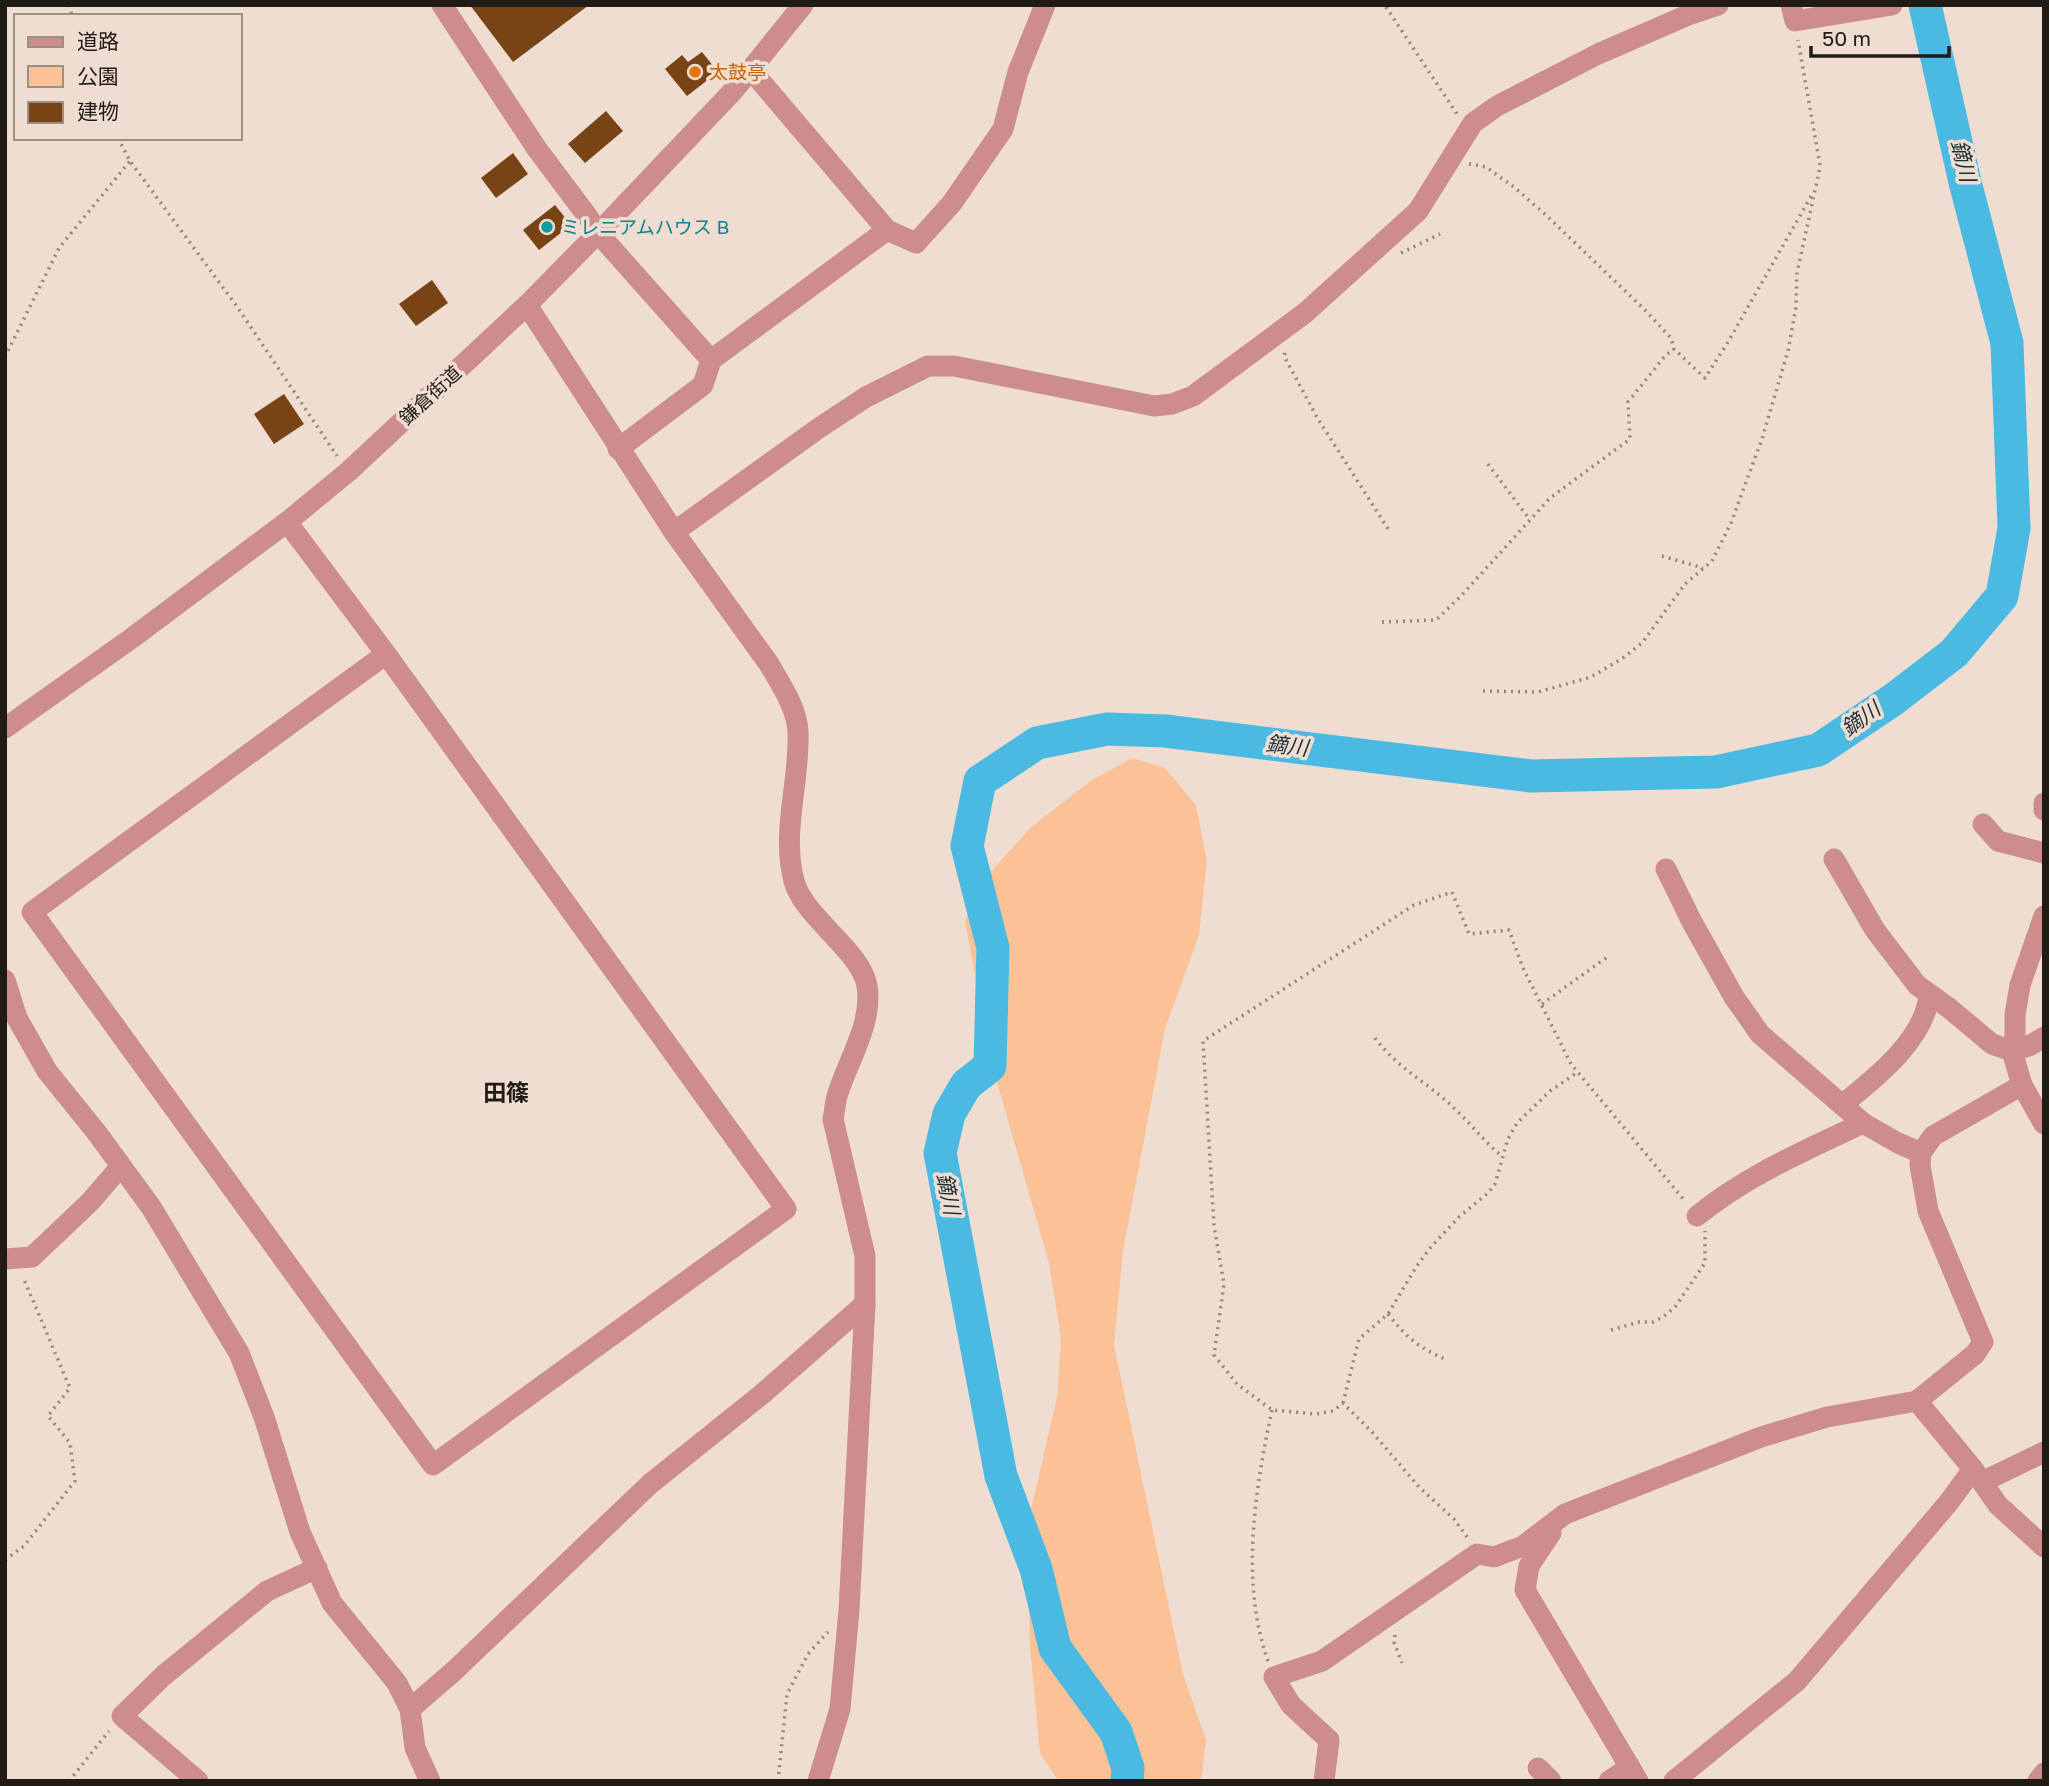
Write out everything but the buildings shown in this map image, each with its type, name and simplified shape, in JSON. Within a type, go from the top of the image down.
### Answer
[{"type":"street","points":[[442,5],[537,149],[589,217],[597,233],[710,360]]},
{"type":"street","name":"鎌倉街道","points":[[5,728],[132,638],[287,522],[349,471],[527,305],[734,90],[803,5]]},
{"type":"street","points":[[674,532],[866,397],[928,366],[954,366],[1154,406],[1172,404],[1193,396],[1305,313],[1418,211],[1473,123],[1497,106],[1598,54],[1718,5]]},
{"type":"street","points":[[1796,15],[1892,5]]},
{"type":"street","points":[[751,70],[887,230],[916,243],[952,203],[1003,129],[1018,72],[1044,6]]},
{"type":"street","points":[[618,449],[703,385],[710,360],[887,230]]},
{"type":"street","points":[[527,305],[618,449],[769,664],[789,697],[798,730],[788,848],[795,885],[816,916],[860,966],[867,985],[867,1008],[862,1031],[836,1096],[833,1119],[865,1256],[865,1304],[848,1622],[840,1709],[818,1781]]},
{"type":"street","points":[[287,522],[386,654],[786,1209],[433,1465],[32,912],[386,654]]},
{"type":"street","points":[[2044,803],[2044,810]]},
{"type":"street","points":[[1983,824],[1998,841],[2044,853]]},
{"type":"street","points":[[1834,859],[1875,930],[1906,974],[1928,994],[1992,1044],[2011,1051],[2029,1046],[2044,1037]]},
{"type":"street","points":[[1666,869],[1734,997],[1760,1034],[1863,1124],[1921,1153]]},
{"type":"street","points":[[2044,916],[2020,985],[2011,1051],[2022,1086],[2044,1124]]},
{"type":"street","points":[[5,980],[17,1018],[47,1072],[151,1207],[239,1353],[264,1417],[300,1532],[332,1603],[397,1683],[410,1709],[415,1748],[430,1781]]},
{"type":"street","points":[[1842,1105],[1892,1062],[1916,1029],[1928,1004],[1928,994]]},
{"type":"street","points":[[1324,1781],[1329,1740],[1291,1705],[1274,1677],[1322,1661],[1478,1554],[1494,1557],[1523,1546],[1565,1514],[1761,1437],[1827,1417],[1917,1401],[1975,1354],[1983,1342],[1928,1211],[1920,1165],[1921,1153],[1933,1136],[2022,1086]]},
{"type":"street","points":[[1697,1216],[1718,1198],[1760,1172],[1863,1124]]},
{"type":"street","points":[[9,1258],[32,1256],[90,1202],[121,1166]]},
{"type":"street","points":[[410,1709],[454,1671],[650,1484],[761,1395],[865,1304]]},
{"type":"street","points":[[1917,1401],[1978,1475],[1998,1505],[2044,1547]]},
{"type":"street","points":[[1674,1781],[1797,1681],[1949,1502],[1978,1475],[2044,1452]]},
{"type":"street","points":[[1565,1514],[1529,1566],[1525,1590],[1634,1774],[1609,1781]]},
{"type":"street","points":[[198,1781],[122,1716],[163,1676],[267,1591],[317,1568]]},
{"type":"street","points":[[2038,1781],[2044,1773]]},
{"type":"path","points":[[1386,7],[1453,111],[1465,122],[1473,123]]},
{"type":"path","points":[[1483,691],[1538,692],[1591,677],[1623,658],[1642,643],[1685,584],[1712,561],[1731,523],[1772,406],[1788,351],[1797,307],[1797,273],[1820,165],[1796,15]]},
{"type":"path","points":[[119,140],[130,161],[238,308],[315,425],[349,471]]},
{"type":"path","points":[[5,358],[59,248],[130,161]]},
{"type":"path","points":[[1446,165],[1476,163],[1514,187],[1645,310],[1671,338],[1674,349],[1704,378],[1728,342],[1816,188]]},
{"type":"path","points":[[1289,345],[1284,356],[1318,419],[1390,532]]},
{"type":"path","points":[[1381,622],[1436,620],[1550,499],[1630,439],[1628,402],[1665,356],[1674,349]]},
{"type":"path","points":[[1488,464],[1530,520]]},
{"type":"path","points":[[1662,556],[1703,568]]},
{"type":"path","points":[[1578,1072],[1550,1091],[1517,1123],[1508,1139],[1495,1184],[1488,1194],[1458,1217],[1431,1247],[1388,1314],[1359,1339],[1343,1403],[1333,1411],[1316,1414],[1272,1410],[1237,1384],[1214,1355],[1224,1284],[1214,1226],[1203,1041],[1414,905],[1451,892],[1469,934],[1509,930],[1523,968],[1571,1064],[1578,1072],[1697,1216],[1705,1230],[1705,1263],[1675,1307],[1653,1322],[1639,1322],[1611,1330]]},
{"type":"path","points":[[1542,1004],[1610,955]]},
{"type":"path","points":[[1375,1038],[1389,1056],[1455,1109],[1502,1156]]},
{"type":"path","points":[[5,1560],[24,1546],[75,1481],[70,1443],[48,1416],[70,1388],[32,1293],[9,1258]]},
{"type":"path","points":[[1388,1314],[1402,1333],[1416,1345],[1447,1360]]},
{"type":"path","points":[[1343,1403],[1419,1487],[1454,1519],[1478,1554]]},
{"type":"path","points":[[1272,1410],[1254,1510],[1254,1568],[1257,1624],[1274,1677]]},
{"type":"path","points":[[778,1781],[786,1694],[808,1654],[830,1630],[848,1622]]},
{"type":"path","points":[[69,1781],[122,1716]]},
{"type":"green space","points":[[1132,758],[1165,768],[1196,805],[1207,860],[1199,935],[1165,1029],[1123,1251],[1114,1345],[1183,1674],[1206,1740],[1202,1775],[1198,1781],[1059,1781],[1040,1754],[1030,1646],[1027,1527],[1057,1397],[1061,1339],[1049,1263],[990,1058],[965,921],[988,875],[1031,827],[1092,780]]},
{"type":"waterway","name":"鏑川","points":[[1127,1781],[1128,1768],[1116,1732],[1055,1648],[1036,1569],[1001,1476],[940,1153],[949,1114],[966,1085],[990,1066],[993,948],[967,846],[980,781],[1037,743],[1107,729],[1165,731],[1531,776],[1716,772],[1818,750],[1894,699],[1954,653],[2002,596],[2014,528],[2007,343],[1965,182],[1925,5]]},
{"type":"place","name":"太鼓亭","points":[[695,72]]},
{"type":"place","name":"ミレニアムハウス B","points":[[547,227]]},
{"type":"district","name":"田篠","points":[[506,1093]]}]
